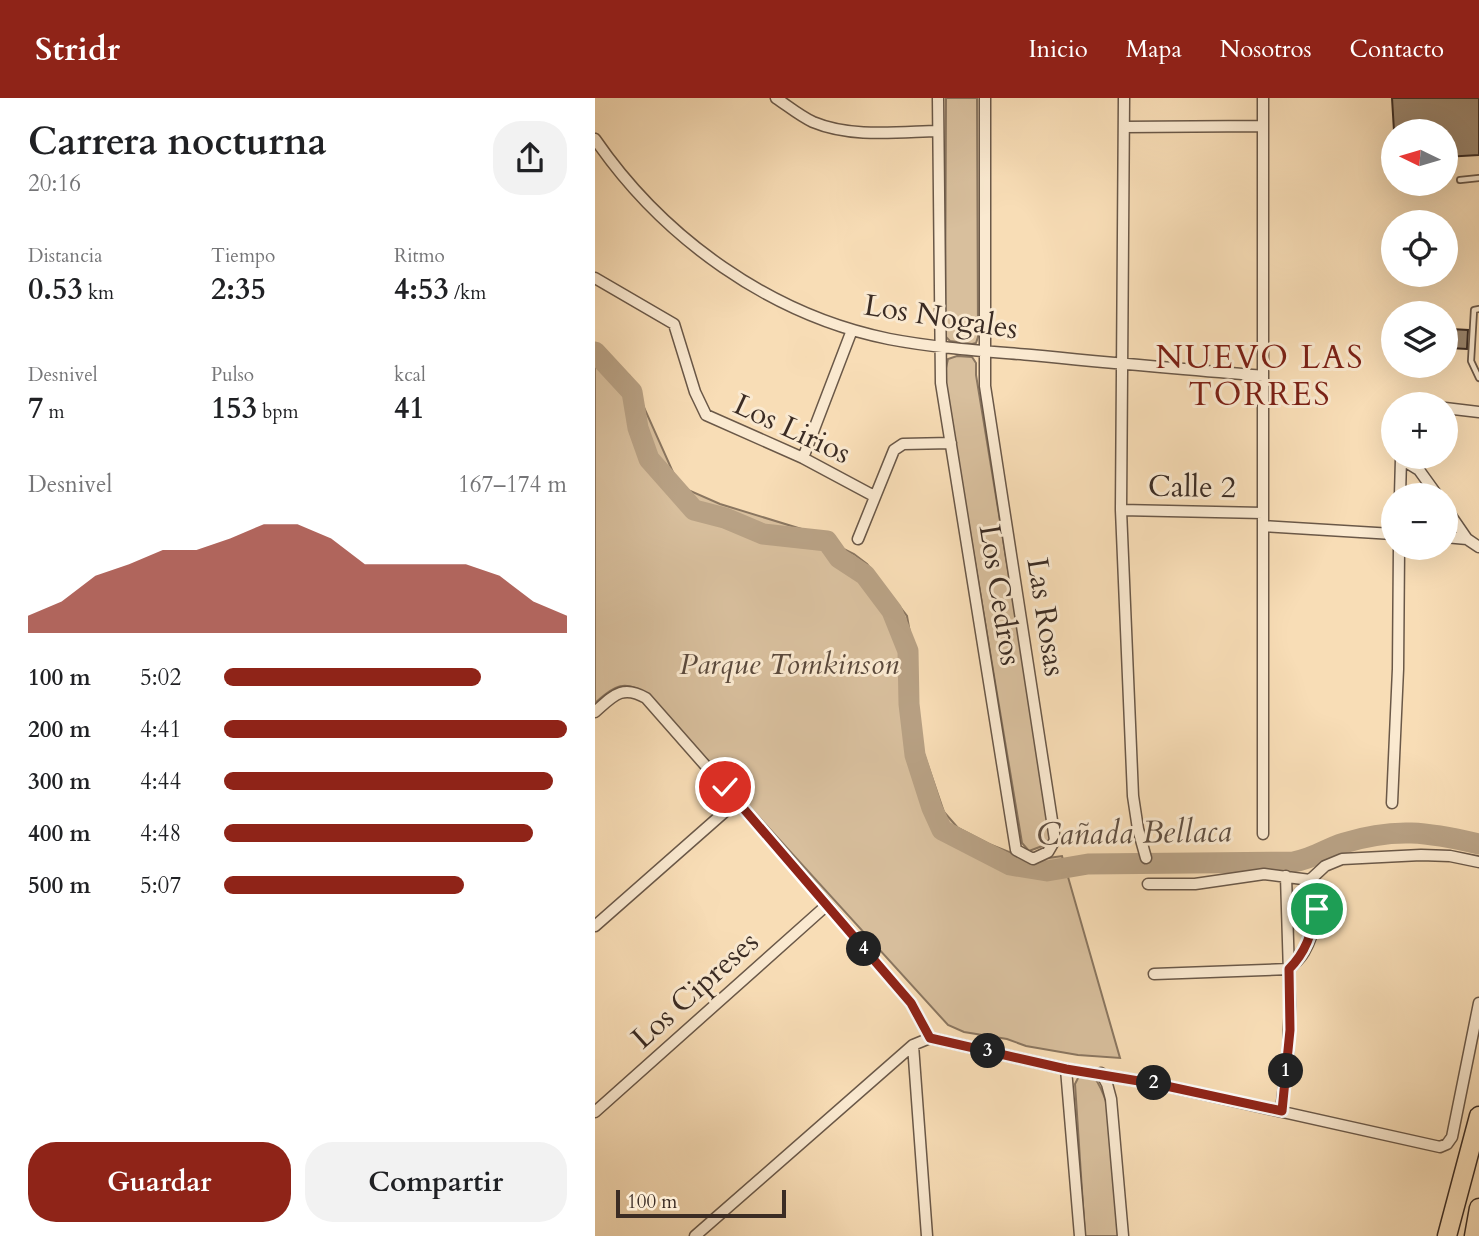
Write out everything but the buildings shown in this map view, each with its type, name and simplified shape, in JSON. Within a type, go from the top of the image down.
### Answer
[{"type":"highway","points":[[1447,1236],[1479,1116]]},
{"type":"highway","points":[[1475,1236],[1479,1208]]},
{"type":"street","points":[[776,98],[813,122],[834,127],[870,131],[938,131]]},
{"type":"street","name":"Los Cedros","points":[[939,98],[941,383],[1016,850]]},
{"type":"street","points":[[984,351],[985,98]]},
{"type":"street","points":[[1124,98],[1121,510],[1133,796],[1146,858]]},
{"type":"street","points":[[1263,98],[1263,834]]},
{"type":"street","points":[[1124,127],[1263,126]]},
{"type":"street","name":"Los Nogales","points":[[595,139],[618,171],[653,211],[708,257],[759,289],[852,330],[940,348],[1263,376]]},
{"type":"street","name":"Los Lirios","points":[[595,278],[674,324],[695,392],[706,415],[803,458],[874,496]]},
{"type":"street","points":[[803,458],[852,330]]},
{"type":"street","name":"Las Rosas","points":[[984,351],[985,386],[1055,841],[1048,852],[1033,859],[1016,850]]},
{"type":"street","points":[[1458,410],[1479,412]]},
{"type":"street","points":[[858,539],[890,454],[897,446],[951,443]]},
{"type":"street","points":[[1400,483],[1401,459],[1419,470],[1428,483]]},
{"type":"street","name":"Calle 2","points":[[1121,510],[1263,513]]},
{"type":"street","name":"Calle 2","points":[[1263,526],[1381,533]]},
{"type":"street","points":[[1458,526],[1467,539],[1479,547]]},
{"type":"street","points":[[1458,538],[1467,539]]},
{"type":"street","points":[[1392,803],[1398,669],[1399,560]]},
{"type":"street","points":[[595,712],[615,694],[636,692],[646,698],[911,1003],[930,1038]]},
{"type":"street","points":[[595,926],[737,801]]},
{"type":"street","points":[[1310,880],[1325,866],[1342,859],[1421,855],[1450,856],[1479,862]]},
{"type":"street","points":[[1148,884],[1195,884],[1264,874],[1310,880],[1316,885],[1318,895],[1313,928],[1303,954],[1289,969],[1154,974]]},
{"type":"street","points":[[1282,1111],[1290,1030],[1286,876]]},
{"type":"street","name":"Los Cipreses","points":[[595,1112],[827,905]]},
{"type":"street","points":[[695,1236],[913,1045],[930,1038],[1066,1069],[1101,1073],[1282,1111],[1440,1147],[1447,1144],[1452,1137],[1479,1003]]},
{"type":"street","points":[[913,1045],[927,1236]]},
{"type":"street","points":[[1066,1069],[1080,1236]]},
{"type":"street","points":[[1101,1073],[1107,1084],[1113,1118],[1123,1236]]},
{"type":"lane","points":[[1460,180],[1479,178]]},
{"type":"lane","points":[[1479,309],[1474,310],[1471,361],[1479,378]]},
{"type":"green space","points":[[946,98],[977,98],[978,337],[976,343],[972,344],[950,341],[945,336]]},
{"type":"green space","name":"Parque Tomkinson","points":[[595,345],[630,376],[676,479],[688,490],[720,504],[808,531],[854,554],[867,564],[907,616],[915,661],[920,742],[944,812],[958,828],[1019,856],[1062,856],[1120,1058],[1078,1055],[1026,1046],[1007,1039],[964,1032],[948,1025],[648,695],[633,687],[620,686],[595,703]]},
{"type":"green space","points":[[957,356],[972,357],[976,363],[1051,831],[1051,840],[1029,851],[1022,843],[944,377],[948,359]]},
{"type":"green space","points":[[1086,1074],[1094,1077],[1102,1092],[1113,1131],[1118,1236],[1085,1236],[1075,1084],[1079,1076]]},
{"type":"waterway","name":"Cañada Bellaca","points":[[595,352],[632,392],[638,428],[649,459],[694,510],[725,518],[763,534],[827,541],[839,558],[865,575],[892,611],[908,651],[909,704],[915,755],[942,830],[1010,865],[1047,871],[1088,864],[1293,862],[1344,843],[1396,833],[1427,834],[1479,844]]},
{"type":"district","name":"NUEVO LAS TORRES","points":[[1260,376]]},
{"type":"route","points":[[725,787],[911,1003],[930,1038],[1066,1069],[1101,1073],[1282,1111],[1290,1030],[1289,969],[1307,946],[1317,909]]}]
